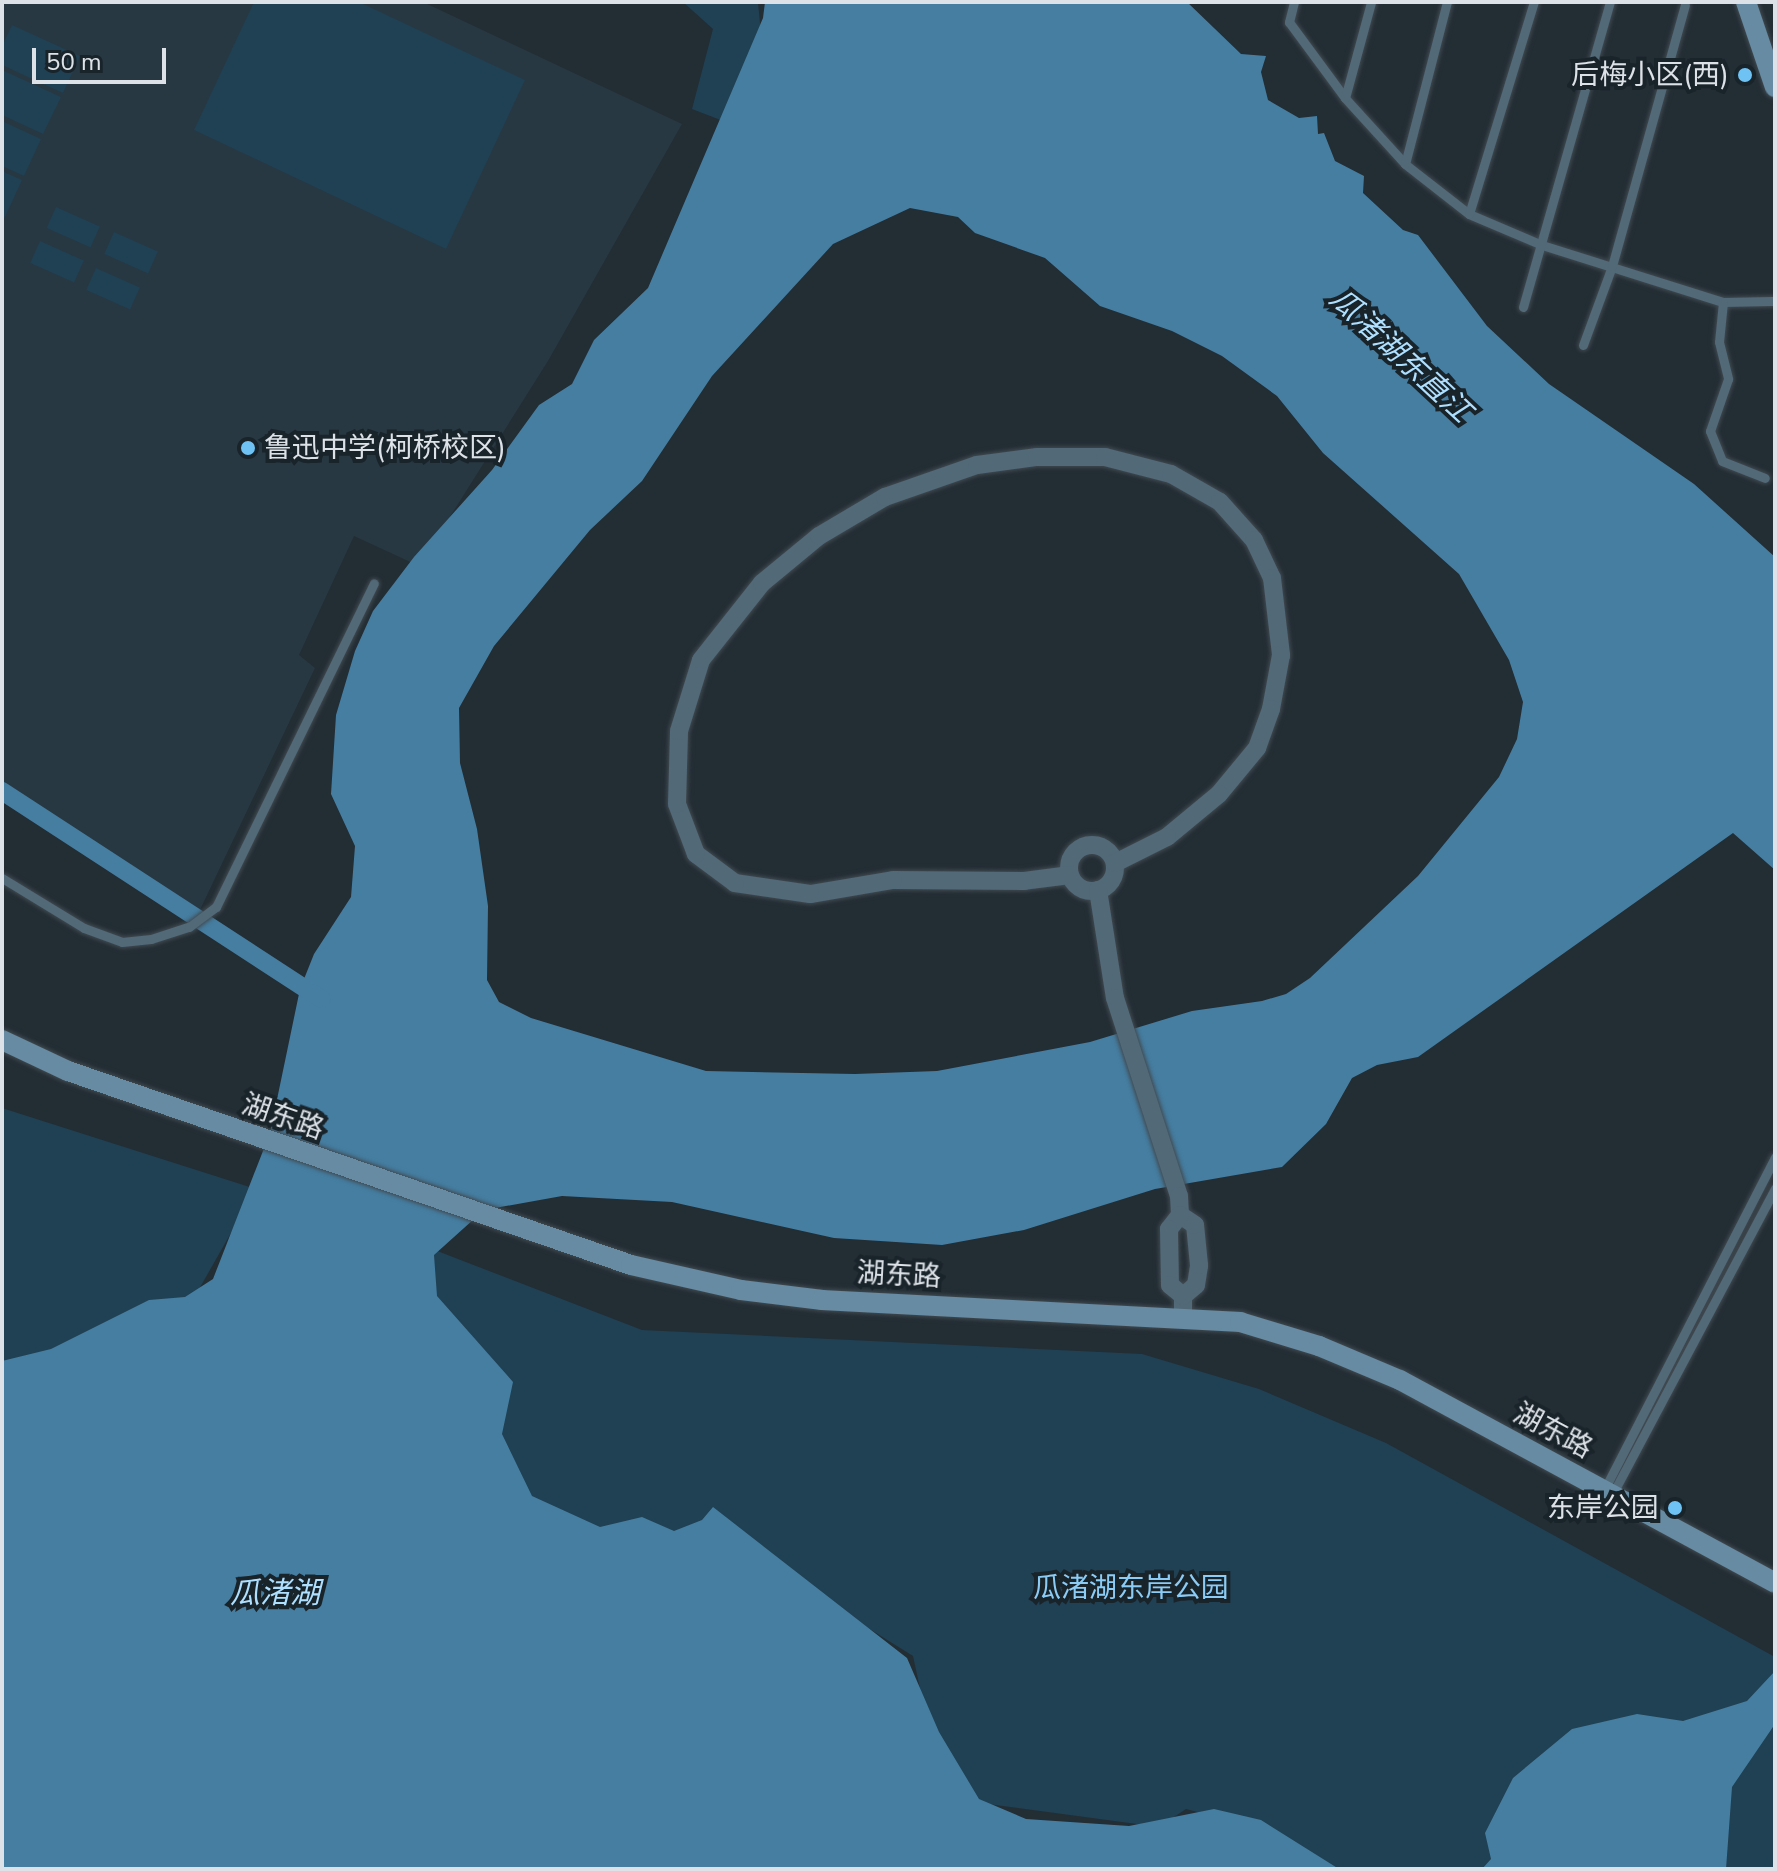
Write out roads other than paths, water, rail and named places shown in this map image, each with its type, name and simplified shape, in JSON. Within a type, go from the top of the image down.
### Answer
[{"type":"street","points":[[1746,2],[1775,87]]},
{"type":"street","points":[[1070,875],[1024,881],[893,880],[810,894],[735,883],[696,854],[677,804],[679,731],[701,660],[762,583],[819,536],[885,497],[977,465],[1037,457],[1105,457],[1171,474],[1220,502],[1254,540],[1272,578],[1281,655],[1271,709],[1257,748],[1219,794],[1167,837],[1115,863]]},
{"type":"street","points":[[1086,846],[1107,850],[1115,863],[1112,879],[1098,890],[1079,887],[1070,875],[1070,860],[1086,846]]},
{"type":"street","points":[[1098,890],[1115,998],[1179,1206],[1195,1225],[1198,1237],[1196,1285],[1183,1306],[1170,1285],[1169,1229],[1179,1206]]},
{"type":"street","name":"湖东路","points":[[2,1040],[68,1071],[631,1265],[741,1290],[822,1300],[1183,1306],[1319,1346],[1400,1380],[1775,1583]]},
{"type":"lane","points":[[1294,2],[1289,22],[1345,98],[1405,164],[1469,214],[1542,245],[1723,302],[1772,301]]},
{"type":"lane","points":[[1345,98],[1371,2]]},
{"type":"lane","points":[[1405,164],[1447,2]]},
{"type":"lane","points":[[1469,214],[1534,2]]},
{"type":"lane","points":[[1523,307],[1610,2]]},
{"type":"lane","points":[[1583,345],[1612,266],[1685,5]]},
{"type":"lane","points":[[1723,302],[1719,342],[1728,379],[1710,431],[1722,461],[1765,478]]},
{"type":"lane","points":[[2,878],[84,928],[122,942],[151,939],[189,927],[216,907],[374,583]]},
{"type":"lane","points":[[1608,1493],[1775,1157]]},
{"type":"lane","points":[[1608,1493],[1775,1189]]},
{"type":"water","points":[[765,2],[1187,2],[1241,54],[1266,56],[1261,72],[1268,100],[1299,118],[1317,116],[1318,134],[1324,133],[1335,161],[1364,176],[1363,193],[1403,230],[1418,235],[1487,326],[1549,384],[1694,484],[1775,557],[1775,870],[1733,833],[1418,1057],[1377,1065],[1352,1078],[1326,1124],[1282,1167],[1155,1189],[1024,1230],[942,1245],[834,1238],[672,1202],[562,1196],[484,1210],[434,1255],[437,1296],[513,1382],[502,1434],[532,1496],[600,1527],[642,1517],[674,1531],[702,1520],[713,1507],[907,1658],[939,1732],[979,1799],[1026,1819],[1129,1826],[1214,1809],[1261,1820],[1339,1869],[2,1869],[2,1361],[51,1349],[149,1300],[185,1297],[213,1279],[270,1133],[300,989],[314,954],[351,897],[355,846],[331,794],[336,715],[355,651],[373,611],[414,557],[492,470],[539,405],[572,384],[594,340],[648,288],[763,18]],"holes":[[[910,208],[958,217],[975,233],[1045,258],[1100,306],[1172,331],[1222,356],[1277,396],[1323,453],[1459,574],[1509,660],[1523,702],[1517,739],[1499,777],[1418,876],[1310,978],[1286,994],[1262,1001],[1192,1011],[1090,1042],[937,1071],[855,1074],[706,1071],[531,1018],[499,1002],[487,980],[488,906],[477,829],[460,763],[459,708],[494,646],[590,530],[642,481],[712,376],[833,244]]]},
{"type":"water","points":[[1775,1671],[1775,1724],[1732,1787],[1726,1869],[1482,1869],[1491,1859],[1485,1833],[1513,1778],[1572,1729],[1637,1714],[1683,1721],[1747,1701]]},
{"type":"waterway","points":[[2,791],[321,999]]},
{"type":"place","name":"后梅小区(西)","points":[[1745,75]]},
{"type":"place","name":"鲁迅中学(柯桥校区)","points":[[248,448]]},
{"type":"place","name":"东岸公园","points":[[1675,1508]]},
{"type":"water label","name":"瓜渚湖东直江","points":[[1400,356]]},
{"type":"water label","name":"瓜渚湖","points":[[275,1594]]},
{"type":"park label","name":"瓜渚湖东岸公园","points":[[1131,1588]]}]
